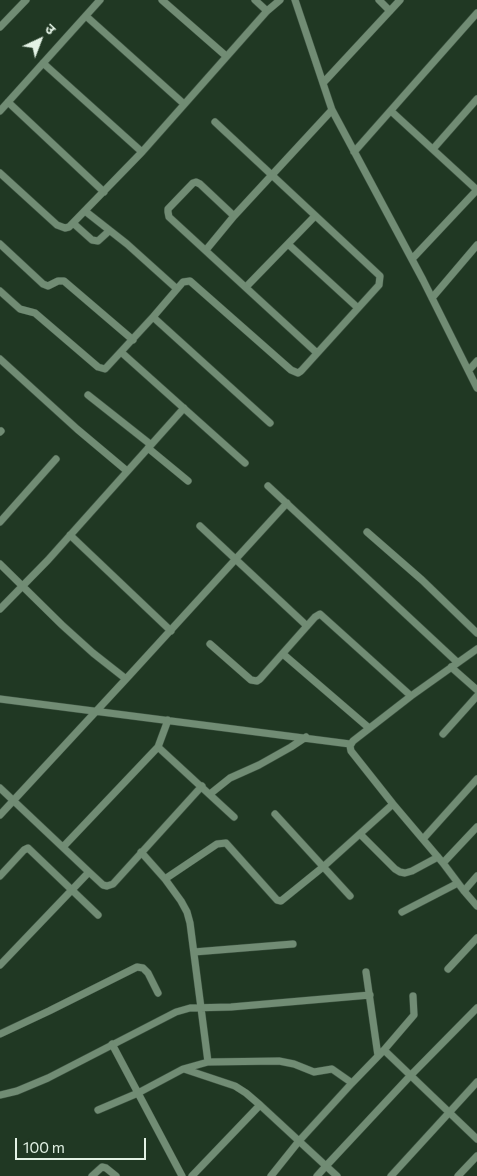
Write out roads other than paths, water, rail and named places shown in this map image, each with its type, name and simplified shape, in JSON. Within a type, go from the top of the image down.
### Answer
[{"type":"street","points":[[0,27],[26,0]]},
{"type":"street","points":[[0,111],[100,0]]},
{"type":"street","points":[[162,0],[226,56]]},
{"type":"street","points":[[255,0],[267,11]]},
{"type":"street","points":[[0,173],[57,225],[65,228],[73,223],[142,152],[226,56],[267,11],[280,0]]},
{"type":"street","points":[[295,0],[332,110],[412,259],[477,388]]},
{"type":"street","points":[[379,0],[390,11]]},
{"type":"street","points":[[323,83],[400,0]]},
{"type":"street","points":[[86,16],[184,104]]},
{"type":"street","points":[[354,152],[475,18]]},
{"type":"street","points":[[43,62],[142,152]]},
{"type":"street","points":[[433,149],[477,99]]},
{"type":"street","points":[[8,102],[104,192]]},
{"type":"street","points":[[206,250],[234,216],[332,110]]},
{"type":"street","points":[[391,111],[477,190],[412,259]]},
{"type":"street","points":[[0,291],[20,309],[35,313],[102,369],[107,368],[183,282],[187,281],[194,283],[295,373],[301,371],[379,285],[380,276],[215,122]]},
{"type":"street","points":[[234,216],[196,182],[168,209],[169,217],[317,353]]},
{"type":"street","points":[[85,211],[127,244],[177,289]]},
{"type":"street","points":[[246,287],[315,216]]},
{"type":"street","points":[[73,223],[92,240],[98,242],[109,231]]},
{"type":"street","points":[[0,244],[43,284],[48,286],[58,281],[64,281],[132,340]]},
{"type":"street","points":[[288,244],[358,308]]},
{"type":"street","points":[[432,298],[477,246]]},
{"type":"street","points":[[153,317],[270,423]]},
{"type":"street","points":[[121,352],[245,463]]},
{"type":"street","points":[[0,359],[77,429],[127,471]]},
{"type":"street","points":[[469,370],[477,361]]},
{"type":"street","points":[[88,395],[188,481]]},
{"type":"street","points":[[0,609],[70,535],[184,408]]},
{"type":"street","points":[[0,522],[56,459]]},
{"type":"street","points":[[268,486],[454,664],[477,690]]},
{"type":"street","points":[[0,814],[287,503]]},
{"type":"street","points":[[200,526],[307,626]]},
{"type":"street","points":[[367,532],[422,580],[477,633]]},
{"type":"street","points":[[70,535],[170,630]]},
{"type":"street","points":[[0,564],[62,625],[126,679]]},
{"type":"street","points":[[210,644],[254,682],[260,679],[318,614],[322,615],[411,696]]},
{"type":"street","points":[[0,699],[350,744],[411,696],[477,649]]},
{"type":"street","points":[[283,654],[369,728]]},
{"type":"street","points":[[443,734],[477,696]]},
{"type":"street","points":[[63,847],[158,747],[168,720]]},
{"type":"street","points":[[210,794],[230,778],[259,765],[306,737]]},
{"type":"street","points":[[350,744],[351,751],[477,906]]},
{"type":"street","points":[[158,747],[234,817]]},
{"type":"street","points":[[423,839],[477,779]]},
{"type":"street","points":[[0,788],[89,872],[103,884],[110,886],[202,786]]},
{"type":"street","points":[[164,879],[221,843],[230,846],[279,901],[283,900],[393,804]]},
{"type":"street","points":[[275,814],[350,896]]},
{"type":"street","points":[[443,863],[477,827]]},
{"type":"street","points":[[360,834],[400,872],[412,871],[438,857]]},
{"type":"street","points":[[0,876],[28,848],[98,915]]},
{"type":"street","points":[[141,852],[181,901],[187,912],[208,1062]]},
{"type":"street","points":[[0,965],[89,872]]},
{"type":"street","points":[[464,891],[477,876]]},
{"type":"street","points":[[402,912],[458,883]]},
{"type":"street","points":[[448,969],[477,938]]},
{"type":"street","points":[[194,952],[293,944]]},
{"type":"street","points":[[0,1034],[137,967],[143,968],[148,973],[158,993]]},
{"type":"street","points":[[366,972],[378,1056]]},
{"type":"street","points":[[0,1095],[17,1091],[39,1082],[176,1012],[201,1006],[231,1007],[370,995]]},
{"type":"street","points":[[271,1176],[299,1142],[414,1015],[413,996]]},
{"type":"street","points":[[317,1176],[411,1075],[477,1008]]},
{"type":"street","points":[[112,1044],[182,1176]]},
{"type":"street","points":[[384,1050],[477,1139]]},
{"type":"street","points":[[98,1110],[138,1093],[183,1068],[208,1062],[279,1061],[294,1064],[314,1072],[332,1069],[352,1083]]},
{"type":"street","points":[[183,1068],[235,1086],[246,1093],[337,1176]]},
{"type":"street","points":[[391,1176],[477,1082]]},
{"type":"street","points":[[192,1176],[260,1105]]},
{"type":"street","points":[[458,1176],[477,1156]]},
{"type":"street","points":[[92,1176],[102,1167],[116,1176]]}]
